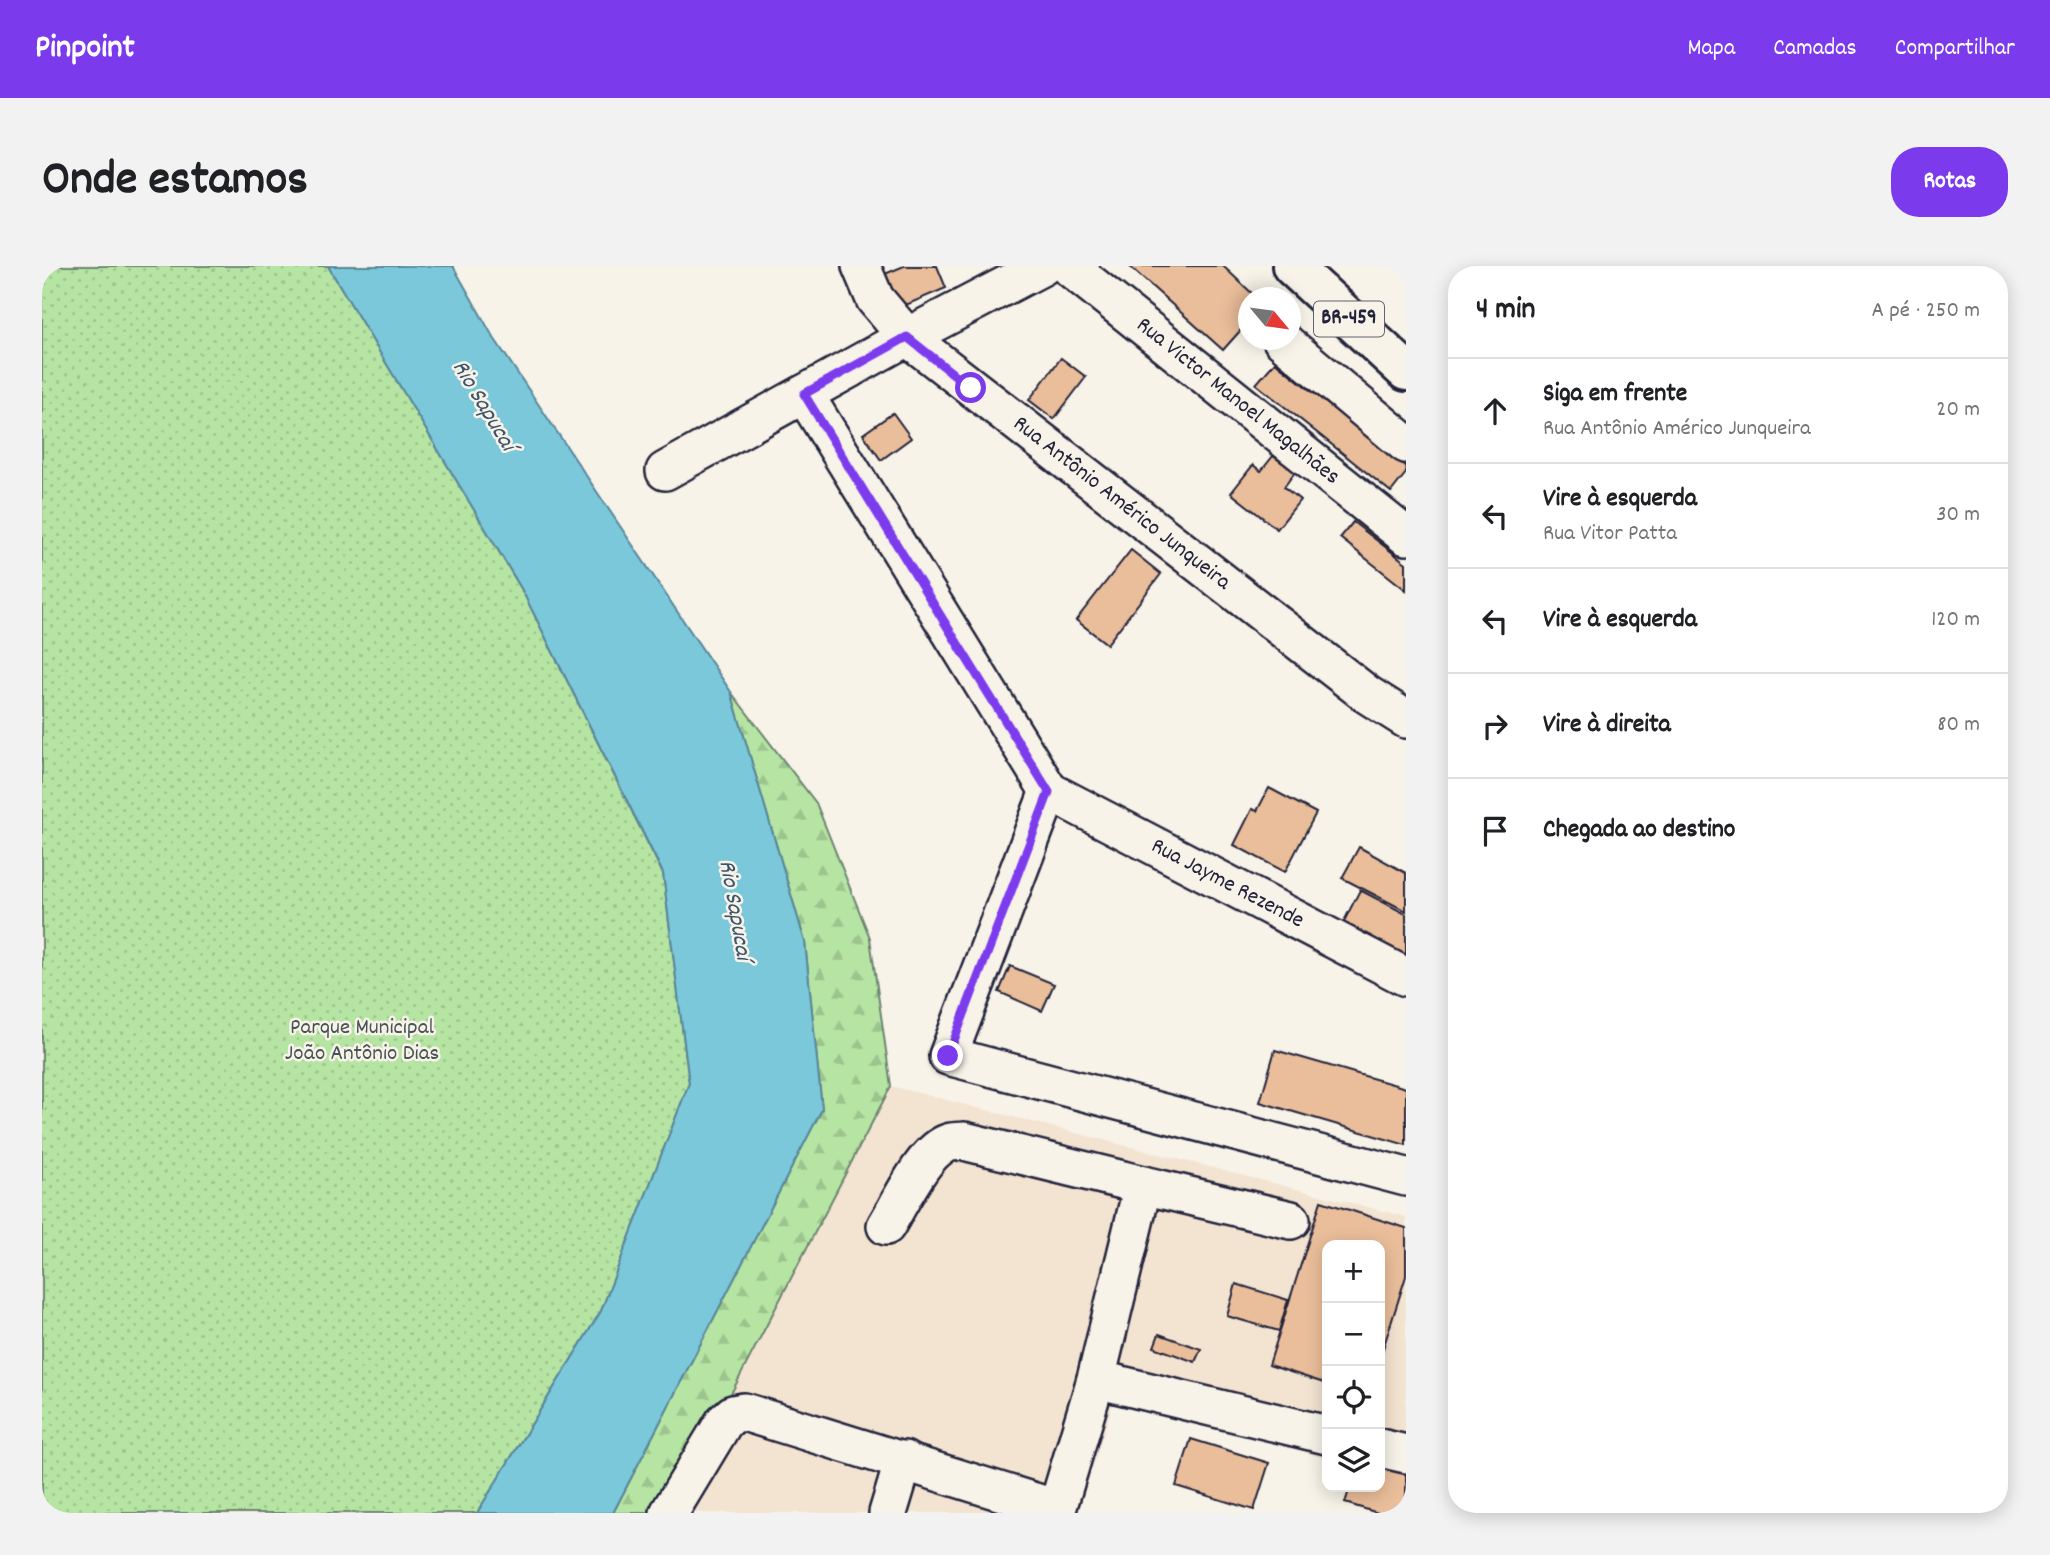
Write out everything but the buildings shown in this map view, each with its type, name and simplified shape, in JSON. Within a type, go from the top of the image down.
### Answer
[{"type":"highway","name":"BR-459","points":[[1292,266],[1406,371]]},
{"type":"street","name":"Rua Antônio Américo Junqueira","points":[[861,266],[875,299],[907,337],[1368,695],[1406,719]]},
{"type":"street","points":[[665,471],[907,337],[1042,266]]},
{"type":"street","name":"Rua Victor Manoel Magalhães","points":[[1068,266],[1406,536]]},
{"type":"street","points":[[1294,350],[1406,444]]},
{"type":"street","points":[[804,394],[1049,792],[948,1056],[1406,1177]]},
{"type":"street","name":"Rua Jayme Rezende","points":[[1049,792],[1406,977]]},
{"type":"street","points":[[887,1226],[922,1166],[934,1151],[947,1143],[964,1141],[1291,1220]]},
{"type":"street","points":[[669,1513],[718,1430],[733,1414],[744,1412],[904,1460],[1057,1511],[1096,1379],[1143,1185]]},
{"type":"street","points":[[1096,1379],[1322,1434]]},
{"type":"street","points":[[1385,1448],[1406,1454]]},
{"type":"street","points":[[888,1513],[904,1460]]},
{"type":"shaded area","points":[[891,1086],[1406,1217],[1406,1483],[1385,1477],[1385,1240],[1322,1240],[1322,1458],[1115,1397],[1078,1513],[669,1513]]},
{"type":"green space","name":"Parque Municipal João Antônio Dias","points":[[42,266],[328,266],[522,590],[663,874],[689,1083],[601,1311],[477,1513],[42,1513]]},
{"type":"green space","points":[[731,692],[816,803],[870,938],[891,1086],[669,1513],[613,1513],[822,1109],[805,942]]},
{"type":"water","name":"Rio Sapucaí","points":[[328,266],[453,266],[492,335],[731,692],[805,942],[822,1109],[613,1513],[477,1513],[601,1311],[689,1083],[663,873],[522,590]]},
{"type":"route","points":[[948,1056],[1049,792],[804,394],[907,337],[971,388]]}]
